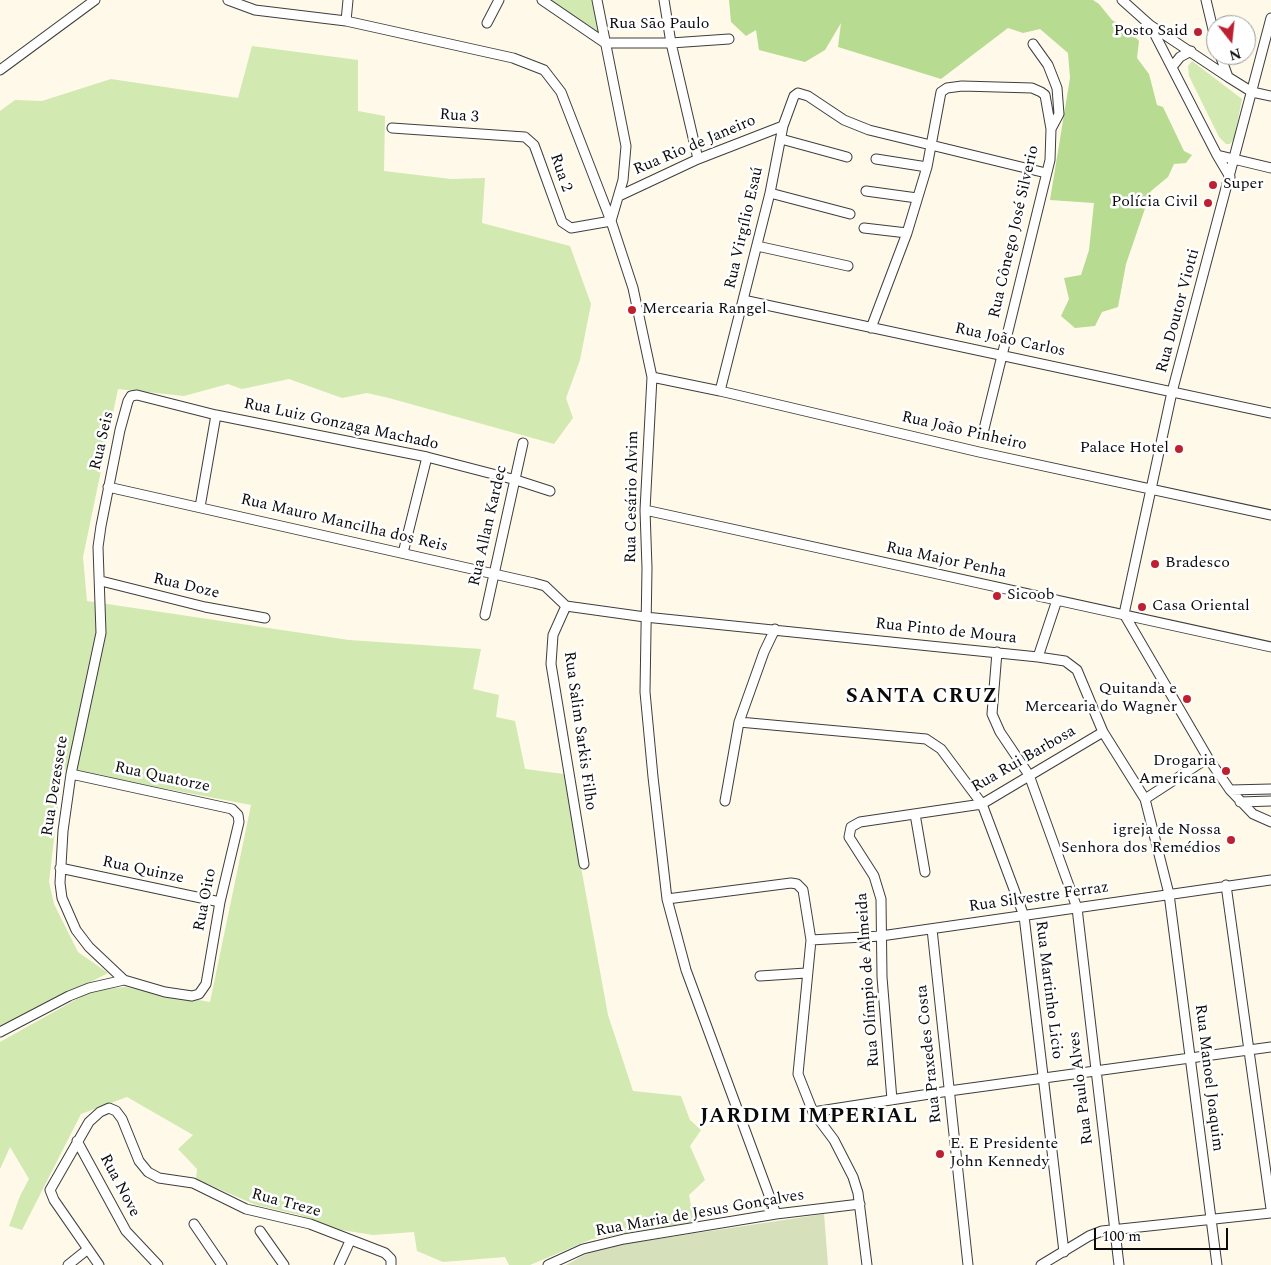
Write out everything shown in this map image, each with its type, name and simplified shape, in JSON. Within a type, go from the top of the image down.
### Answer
[{"type":"street","points":[[0,70],[95,0]]},
{"type":"street","name":"Rua Cesário Alvim","points":[[228,0],[263,12],[346,21],[513,58],[544,70],[561,92],[634,288],[652,378],[645,510],[647,568],[645,692],[667,899],[686,970],[776,1214]]},
{"type":"street","points":[[346,21],[348,0]]},
{"type":"street","points":[[487,23],[499,0]]},
{"type":"street","name":"Rua São Paulo","points":[[542,0],[605,43],[670,43],[729,40]]},
{"type":"street","points":[[597,0],[625,132],[626,164],[611,222]]},
{"type":"street","points":[[664,0],[670,43],[698,159]]},
{"type":"street","points":[[1122,0],[1150,25],[1228,77],[1252,92],[1271,96]]},
{"type":"street","points":[[1206,0],[1210,15]]},
{"type":"street","name":"Rua Doutor Viotti","points":[[1124,614],[1172,392],[1271,18]]},
{"type":"street","points":[[1150,25],[1230,177]]},
{"type":"street","points":[[1033,44],[1048,65],[1056,81],[1059,114],[1051,129]]},
{"type":"street","points":[[1172,67],[1180,56],[1191,51]]},
{"type":"street","points":[[1224,65],[1228,77]]},
{"type":"street","name":"Rua Cônego José Silverio","points":[[932,145],[939,97],[944,89],[962,86],[1032,88],[1045,96],[1051,129],[1050,160],[983,433]]},
{"type":"street","name":"Rua Virgílio Esaú","points":[[720,391],[770,193],[783,126],[791,100],[798,93],[802,94],[844,120],[883,134],[932,145]]},
{"type":"street","name":"Rua Rio de Janeiro","points":[[619,196],[698,159],[783,126]]},
{"type":"street","name":"Rua 3","points":[[392,128],[524,137]]},
{"type":"street","name":"Rua 2","points":[[524,137],[534,145],[538,153],[562,222],[571,228],[611,222]]},
{"type":"street","points":[[781,139],[847,157]]},
{"type":"street","points":[[871,328],[907,232],[932,145],[1046,173]]},
{"type":"street","points":[[1217,155],[1271,168]]},
{"type":"street","points":[[876,159],[927,167]]},
{"type":"street","points":[[866,191],[916,198]]},
{"type":"street","points":[[770,193],[850,214]]},
{"type":"street","points":[[864,228],[907,232]]},
{"type":"street","points":[[757,246],[848,266]]},
{"type":"street","name":"Rua João Carlos","points":[[743,300],[1271,413]]},
{"type":"street","name":"Rua João Pinheiro","points":[[652,378],[720,391],[980,452],[1271,515]]},
{"type":"street","name":"Rua Luiz Gonzaga Machado","points":[[128,401],[131,396],[137,394],[216,415],[427,457],[516,480],[550,491]]},
{"type":"street","name":"Rua Seis","points":[[108,487],[128,401]]},
{"type":"street","points":[[200,507],[216,415]]},
{"type":"street","name":"Rua Allan Kardec","points":[[485,615],[523,443]]},
{"type":"street","points":[[403,553],[427,457]]},
{"type":"street","name":"Rua Mauro Mancilha dos Reis","points":[[108,487],[545,586],[566,606]]},
{"type":"street","name":"Rua Dezessete","points":[[108,487],[98,547],[101,581],[101,633],[71,774],[60,868],[62,898],[76,930],[89,947],[124,980],[165,992],[192,996],[199,994],[206,984]]},
{"type":"street","name":"Rua Major Penha","points":[[645,510],[1271,647]]},
{"type":"street","name":"Rua Doze","points":[[101,581],[205,607],[265,618]]},
{"type":"street","points":[[1038,657],[1057,600]]},
{"type":"street","name":"Rua Pinto de Moura","points":[[566,606],[645,618],[775,629],[1065,661],[1077,670],[1103,732],[1145,799],[1169,894]]},
{"type":"street","name":"Rua Salim Sarkis Filho","points":[[566,606],[553,635],[551,664],[584,864]]},
{"type":"street","points":[[1124,614],[1208,758],[1230,790],[1253,814],[1271,822]]},
{"type":"street","points":[[725,801],[739,722],[764,652],[775,629]]},
{"type":"street","name":"Rua Paulo Alves","points":[[997,652],[992,714],[1000,732],[1029,775],[1077,908],[1119,1265]]},
{"type":"street","name":"Rua Martinho Licio","points":[[739,722],[926,739],[941,749],[982,804],[1024,916],[1045,1078],[1064,1252]]},
{"type":"street","name":"Rua Rui Barbosa","points":[[849,837],[851,827],[860,822],[982,804],[1103,732]]},
{"type":"street","points":[[1145,799],[1208,758]]},
{"type":"street","name":"Rua Quatorze","points":[[71,774],[232,809],[238,815],[238,822]]},
{"type":"street","points":[[1230,790],[1271,789]]},
{"type":"street","points":[[1240,802],[1271,801]]},
{"type":"street","points":[[915,814],[925,872]]},
{"type":"street","name":"Rua Oito","points":[[206,984],[220,902],[238,822]]},
{"type":"street","name":"Rua Olímpio de Almeida","points":[[849,837],[879,886],[883,912],[881,936],[882,986],[892,1100]]},
{"type":"street","name":"Rua Quinze","points":[[60,868],[220,902]]},
{"type":"street","name":"Rua Silvestre Ferraz","points":[[811,940],[881,936],[1271,880]]},
{"type":"street","points":[[667,899],[791,884],[801,886],[805,894],[811,940],[806,973],[798,1074],[813,1112],[847,1162],[858,1192],[867,1265]]},
{"type":"street","points":[[1041,1265],[1096,1233],[1114,1229],[1271,1211],[1226,886]]},
{"type":"street","name":"Rua Manoel Joaquim","points":[[1169,894],[1217,1265]]},
{"type":"street","name":"Rua Praxedes Costa","points":[[932,929],[968,1265]]},
{"type":"street","points":[[760,976],[806,973]]},
{"type":"street","points":[[0,1032],[68,996],[89,988],[124,980]]},
{"type":"street","points":[[813,1112],[948,1091],[1271,1048]]},
{"type":"street","name":"Rua Treze","points":[[88,1249],[54,1200],[50,1190],[51,1185],[89,1122],[100,1112],[109,1108],[116,1111],[139,1161],[148,1172],[159,1178],[193,1182],[246,1210],[298,1220],[385,1253],[391,1259],[391,1265]]},
{"type":"street","name":"Rua Nove","points":[[77,1142],[126,1231],[158,1265]]},
{"type":"street","name":"Rua Maria de Jesus Gonçalves","points":[[548,1265],[583,1249],[615,1241],[776,1214],[860,1204]]},
{"type":"street","points":[[194,1224],[222,1265]]},
{"type":"street","points":[[260,1231],[284,1265]]},
{"type":"street","points":[[339,1265],[350,1241]]},
{"type":"street","points":[[68,1265],[88,1249],[99,1265]]},
{"type":"green space","points":[[550,0],[592,0],[600,34]]},
{"type":"green space","points":[[729,0],[1093,0],[1099,4],[1112,20],[1129,30],[1139,41],[1137,58],[1149,74],[1157,105],[1163,107],[1184,151],[1192,155],[1186,163],[1174,164],[1168,177],[1151,191],[1126,264],[1118,307],[1102,312],[1095,326],[1075,328],[1061,316],[1069,299],[1064,278],[1081,275],[1089,250],[1094,203],[1050,200],[1070,78],[1068,53],[1040,29],[1023,33],[1008,28],[941,79],[838,47],[841,23],[825,50],[805,62],[759,50],[756,30],[746,36],[731,22]]},
{"type":"green space","points":[[252,46],[358,60],[358,111],[385,116],[384,171],[451,179],[485,178],[482,223],[570,246],[591,304],[580,360],[566,398],[573,418],[554,444],[367,393],[342,398],[289,379],[242,389],[228,384],[184,396],[118,389],[83,557],[87,601],[349,640],[481,649],[473,689],[499,695],[496,717],[515,721],[525,769],[564,774],[608,1015],[633,1091],[681,1096],[690,1120],[701,1130],[690,1146],[705,1180],[689,1195],[694,1222],[592,1239],[530,1265],[509,1265],[505,1257],[443,1262],[417,1251],[414,1232],[373,1235],[342,1230],[339,1236],[300,1215],[256,1205],[196,1179],[197,1169],[178,1149],[193,1135],[127,1097],[81,1114],[22,1230],[9,1226],[20,1196],[29,1179],[10,1147],[0,1169],[0,1042],[93,990],[125,987],[210,1002],[251,805],[62,769],[49,882],[54,904],[78,952],[108,973],[0,1029],[0,111],[15,100],[42,101],[111,79],[238,98]]},
{"type":"green space","points":[[1192,61],[1242,99],[1234,139],[1230,144],[1226,144],[1219,137],[1189,76],[1188,66]]},
{"type":"green space","points":[[824,1214],[828,1265],[566,1265],[597,1248]]},
{"type":"place","name":"Posto Said","points":[[1198,32]]},
{"type":"place","name":"Super","points":[[1213,185]]},
{"type":"place","name":"Polícia Civil","points":[[1208,203]]},
{"type":"place","name":"Mercearia Rangel","points":[[632,310]]},
{"type":"place","name":"Palace Hotel","points":[[1179,449]]},
{"type":"place","name":"Bradesco","points":[[1155,564]]},
{"type":"place","name":"Sicoob","points":[[997,596]]},
{"type":"place","name":"Casa Oriental","points":[[1142,607]]},
{"type":"place","name":"Quitanda e Mercearia do Wagner","points":[[1187,699]]},
{"type":"place","name":"Drogaria Americana","points":[[1226,771]]},
{"type":"place","name":"igreja de Nossa Senhora dos Remédios","points":[[1231,840]]},
{"type":"place","name":"E. E Presidente John Kennedy","points":[[940,1154]]},
{"type":"district","name":"SANTA CRUZ","points":[[922,698]]},
{"type":"district","name":"JARDIM IMPERIAL","points":[[809,1118]]}]
